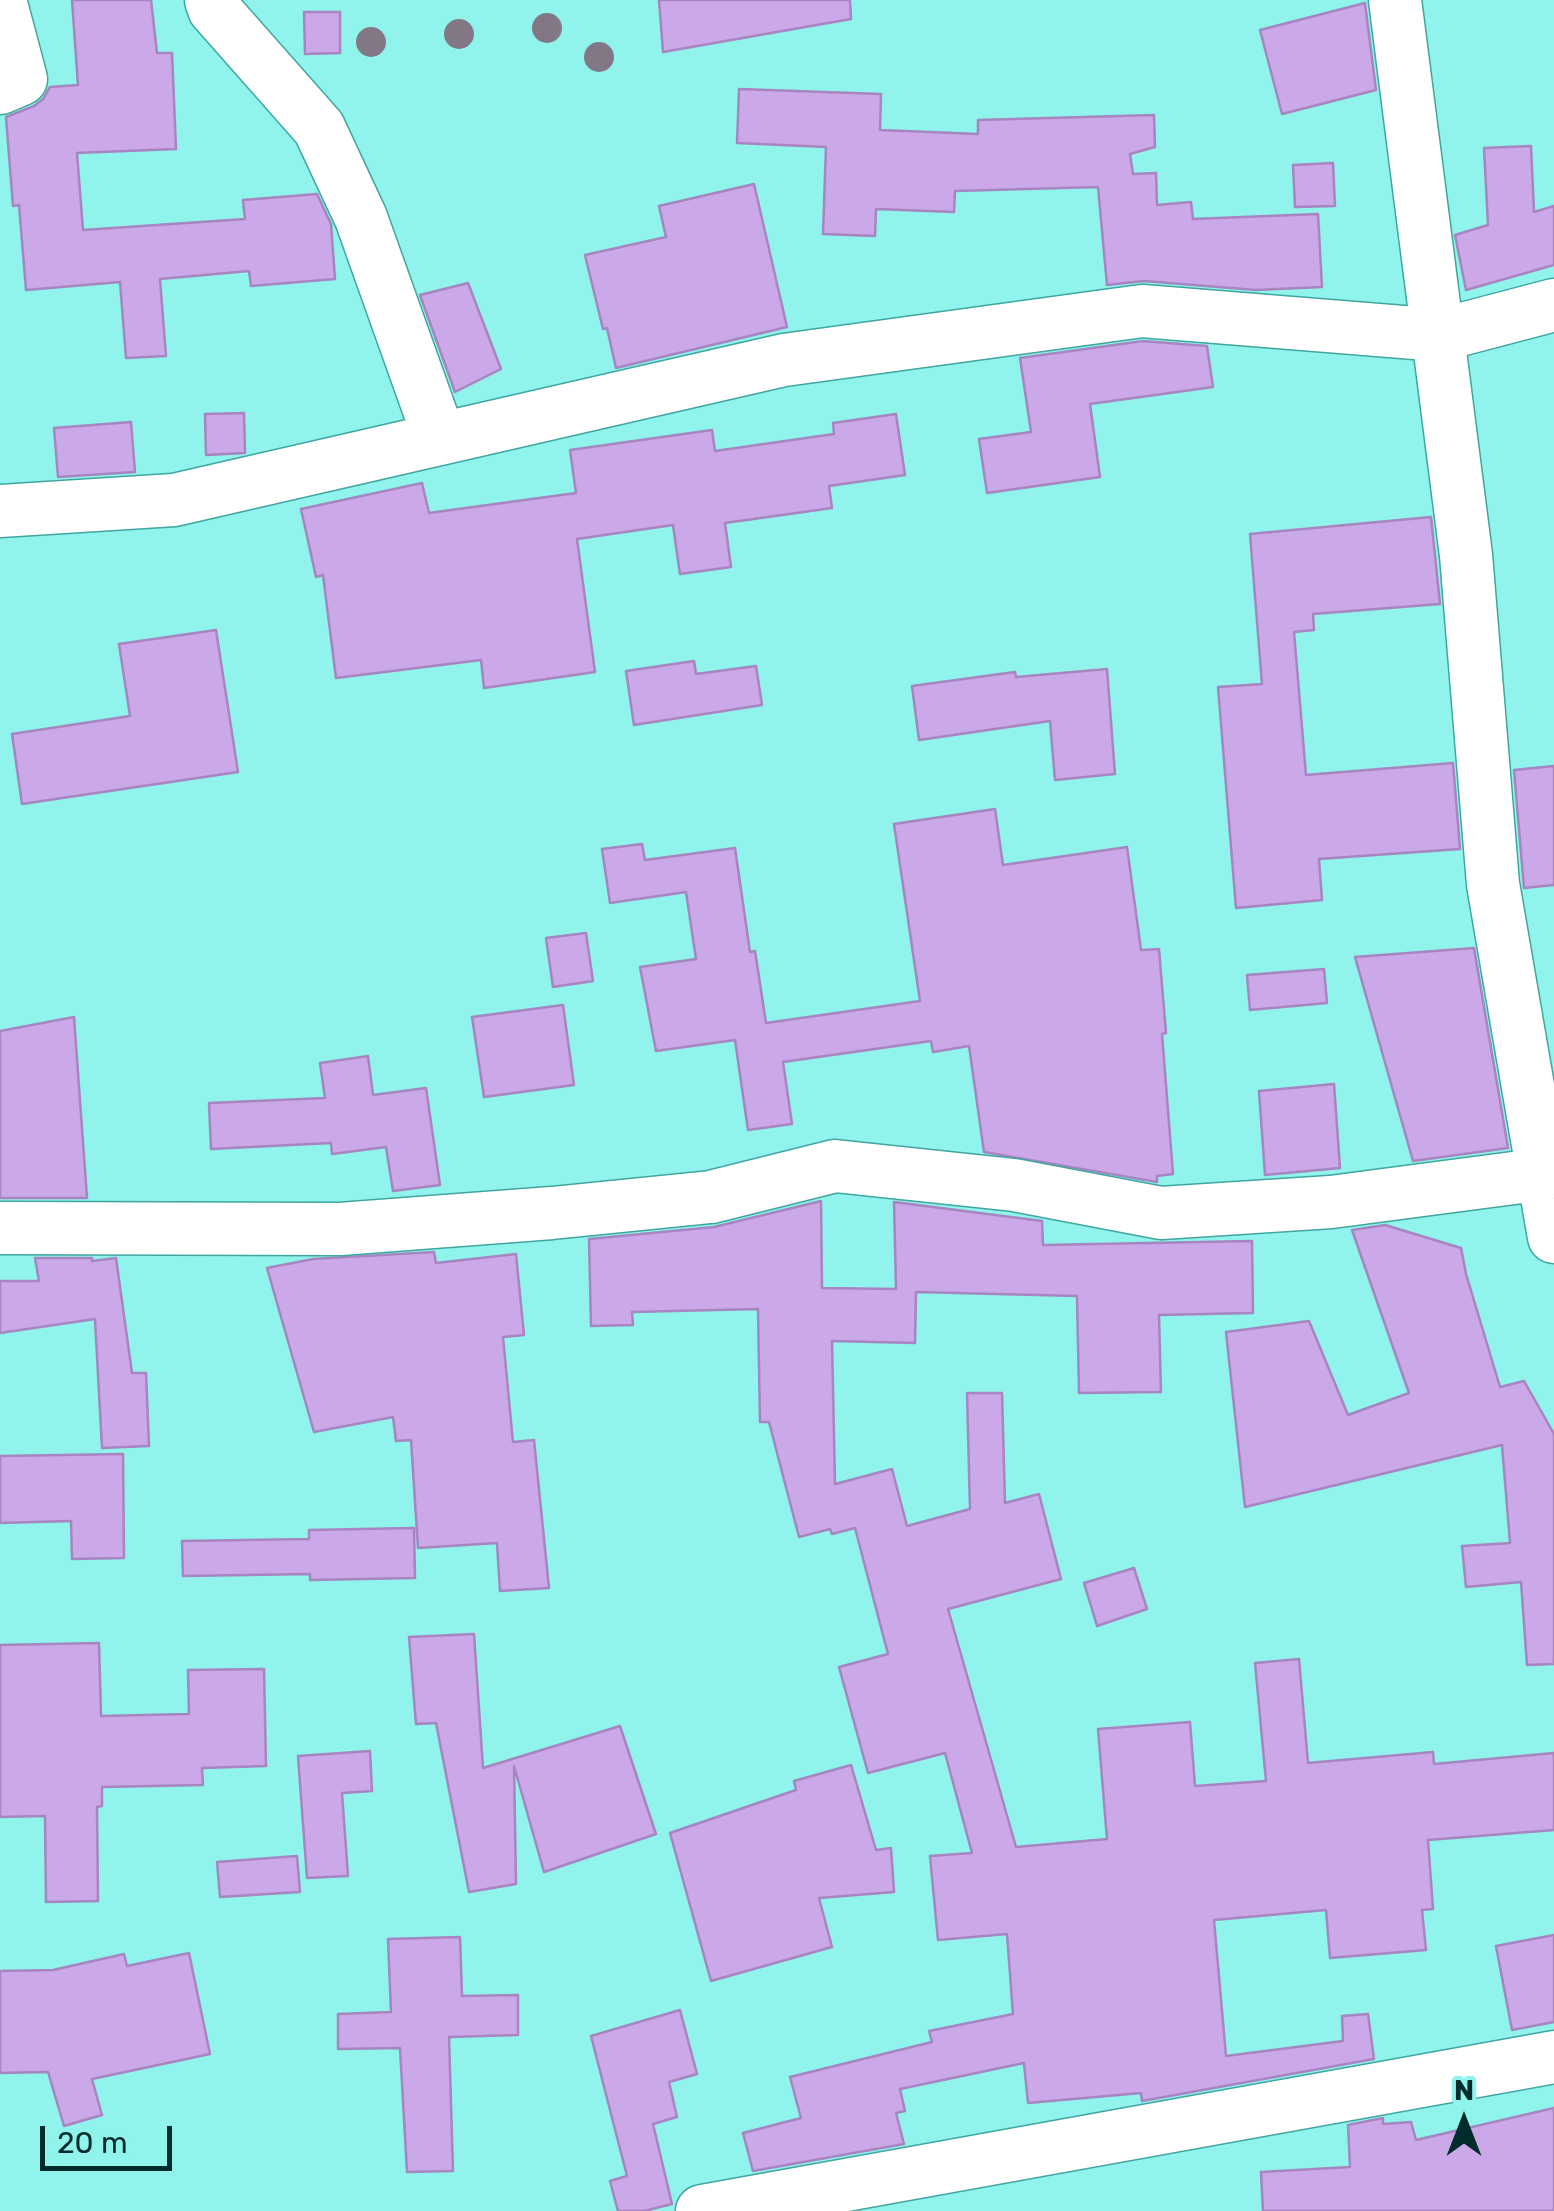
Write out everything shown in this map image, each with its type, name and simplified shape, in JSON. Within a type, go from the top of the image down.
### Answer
[{"type":"street","points":[[0,0],[22,79],[0,88]]},
{"type":"street","points":[[210,0],[319,128],[362,218],[439,437]]},
{"type":"street","points":[[1396,0],[1466,556],[1492,884],[1554,1236]]},
{"type":"street","points":[[0,511],[174,500],[784,360],[1142,312],[1440,335],[1554,305]]},
{"type":"street","points":[[0,1228],[340,1229],[533,1215],[711,1197],[835,1166],[1014,1185],[1160,1213],[1331,1202],[1544,1174]]},
{"type":"street","points":[[702,2211],[1554,2057]]},
{"type":"building","points":[[72,0],[151,0],[157,53],[172,53],[176,149],[77,153],[83,230],[245,219],[243,200],[317,194],[331,224],[335,279],[251,286],[249,271],[160,279],[166,356],[126,358],[120,282],[26,290],[19,205],[13,206],[6,117],[34,106],[50,87],[78,85]]},
{"type":"building","points":[[659,0],[850,0],[851,19],[663,52]]},
{"type":"building","points":[[1365,3],[1376,90],[1282,114],[1260,30]]},
{"type":"building","points":[[304,12],[340,12],[340,53],[305,54]]},
{"type":"building","points":[[739,89],[881,94],[880,130],[978,134],[978,120],[1154,115],[1155,147],[1130,154],[1133,174],[1156,173],[1157,205],[1191,202],[1193,219],[1318,214],[1322,287],[1256,290],[1144,281],[1107,285],[1098,187],[955,191],[954,212],[876,209],[875,236],[823,234],[826,147],[737,143]]},
{"type":"building","points":[[1531,146],[1534,212],[1554,206],[1554,265],[1466,290],[1455,235],[1488,225],[1484,148]]},
{"type":"building","points":[[1333,163],[1335,206],[1295,207],[1293,165]]},
{"type":"building","points":[[754,184],[787,327],[616,368],[585,255],[666,237],[659,206]]},
{"type":"building","points":[[468,283],[501,369],[455,392],[420,295]]},
{"type":"building","points":[[1143,341],[1207,346],[1213,387],[1090,404],[1100,477],[987,493],[979,439],[1031,432],[1020,358]]},
{"type":"building","points":[[244,413],[245,453],[206,455],[205,414]]},
{"type":"building","points":[[896,414],[905,475],[829,486],[832,508],[725,523],[731,567],[680,574],[673,525],[577,539],[595,672],[484,688],[481,660],[336,678],[323,575],[316,577],[301,509],[422,483],[429,513],[576,493],[570,450],[712,430],[715,451],[834,434],[833,423]]},
{"type":"building","points":[[131,422],[135,472],[58,477],[54,428]]},
{"type":"building","points":[[1431,517],[1440,604],[1313,614],[1314,630],[1294,632],[1306,775],[1453,763],[1460,849],[1319,859],[1322,900],[1236,908],[1218,687],[1262,684],[1250,534]]},
{"type":"building","points":[[216,630],[238,772],[22,804],[12,734],[130,716],[119,644]]},
{"type":"building","points":[[694,661],[696,674],[756,666],[762,705],[634,725],[626,671]]},
{"type":"building","points":[[1107,669],[1115,774],[1055,780],[1050,721],[919,740],[912,686],[1015,672],[1016,677]]},
{"type":"building","points":[[1554,766],[1554,885],[1524,888],[1514,770]]},
{"type":"building","points":[[995,809],[1003,865],[1127,847],[1141,950],[1159,949],[1173,1174],[1157,1176],[1157,1182],[984,1152],[969,1046],[933,1052],[931,1041],[783,1062],[792,1124],[748,1130],[735,1040],[656,1051],[640,967],[696,959],[686,892],[610,903],[602,849],[642,844],[645,860],[735,848],[750,952],[755,951],[766,1023],[920,1001],[894,824]]},
{"type":"building","points":[[586,933],[593,981],[553,987],[546,938]]},
{"type":"building","points":[[1474,948],[1508,1148],[1413,1161],[1355,957]]},
{"type":"building","points":[[1324,969],[1327,1003],[1250,1010],[1247,975]]},
{"type":"building","points":[[563,1005],[574,1085],[484,1097],[472,1017]]},
{"type":"building","points":[[74,1017],[87,1198],[0,1198],[0,1031]]},
{"type":"building","points":[[368,1056],[373,1095],[426,1088],[440,1185],[393,1191],[386,1147],[332,1154],[331,1143],[211,1149],[209,1103],[325,1098],[320,1063]]},
{"type":"building","points":[[1334,1084],[1340,1168],[1265,1175],[1259,1091]]},
{"type":"building","points":[[821,1201],[822,1288],[896,1289],[894,1202],[1042,1221],[1043,1245],[1252,1241],[1253,1313],[1159,1315],[1161,1392],[1079,1393],[1077,1296],[916,1292],[915,1343],[832,1341],[835,1484],[892,1469],[907,1526],[970,1509],[967,1393],[1002,1393],[1005,1503],[1039,1494],[1061,1579],[948,1609],[1016,1847],[1107,1839],[1098,1729],[1190,1722],[1195,1786],[1266,1781],[1255,1663],[1299,1659],[1308,1763],[1433,1752],[1434,1764],[1554,1753],[1554,1830],[1428,1840],[1433,1909],[1422,1910],[1426,1950],[1330,1958],[1326,1910],[1214,1920],[1226,2056],[1343,2041],[1342,2016],[1368,2014],[1374,2059],[1142,2101],[1141,2093],[1028,2103],[1024,2063],[900,2089],[905,2111],[896,2113],[904,2144],[753,2171],[743,2133],[801,2118],[790,2077],[932,2042],[929,2031],[1013,2014],[1007,1934],[938,1940],[930,1856],[972,1853],[945,1753],[868,1773],[839,1667],[888,1654],[855,1528],[799,1537],[769,1422],[760,1422],[758,1309],[632,1312],[633,1325],[591,1326],[589,1239],[714,1227]]},
{"type":"building","points":[[1385,1225],[1461,1248],[1500,1387],[1524,1381],[1554,1434],[1554,1664],[1527,1665],[1521,1582],[1466,1587],[1462,1546],[1510,1543],[1502,1445],[1245,1507],[1226,1332],[1309,1321],[1348,1415],[1409,1393],[1352,1230]]},
{"type":"building","points":[[434,1252],[436,1263],[516,1254],[524,1335],[503,1337],[513,1442],[534,1440],[549,1588],[500,1591],[497,1543],[418,1548],[411,1440],[396,1441],[393,1417],[314,1432],[267,1268],[313,1259]]},
{"type":"building","points":[[35,1258],[116,1258],[132,1373],[146,1373],[149,1446],[102,1448],[95,1319],[0,1333],[0,1281],[39,1281]]},
{"type":"building","points":[[123,1454],[124,1558],[72,1559],[71,1521],[0,1523],[0,1456]]},
{"type":"building","points":[[414,1528],[415,1578],[310,1580],[310,1574],[183,1576],[182,1541],[309,1539],[309,1530]]},
{"type":"building","points":[[1134,1568],[1147,1609],[1097,1626],[1084,1583]]},
{"type":"building","points":[[474,1634],[483,1768],[620,1726],[656,1834],[544,1872],[514,1766],[516,1884],[469,1892],[436,1723],[416,1724],[409,1637]]},
{"type":"building","points":[[99,1643],[101,1716],[189,1714],[188,1670],[264,1669],[266,1766],[202,1768],[203,1785],[102,1787],[102,1806],[97,1807],[98,1901],[46,1902],[45,1816],[0,1817],[0,1645]]},
{"type":"building","points":[[370,1751],[372,1791],[342,1793],[348,1876],[307,1878],[298,1756]]},
{"type":"building","points":[[851,1765],[876,1850],[891,1848],[894,1892],[819,1898],[832,1947],[711,1981],[670,1833],[796,1790],[794,1781]]},
{"type":"building","points":[[297,1856],[300,1892],[220,1897],[217,1862]]},
{"type":"building","points":[[1554,1935],[1554,2022],[1512,2030],[1496,1946]]},
{"type":"building","points":[[460,1937],[462,1996],[518,1995],[518,2035],[449,2037],[453,2171],[407,2172],[400,2048],[338,2049],[338,2014],[391,2012],[388,1939]]},
{"type":"building","points":[[189,1953],[210,2054],[92,2079],[102,2115],[64,2126],[48,2072],[0,2073],[0,1971],[53,1970],[124,1954],[127,1966]]},
{"type":"building","points":[[680,2010],[697,2074],[669,2082],[677,2117],[653,2124],[672,2204],[644,2211],[618,2211],[610,2181],[627,2176],[591,2036]]},
{"type":"building","points":[[1554,2108],[1554,2211],[1263,2211],[1261,2172],[1350,2167],[1348,2125],[1383,2118],[1383,2124],[1411,2122],[1416,2140]]}]
